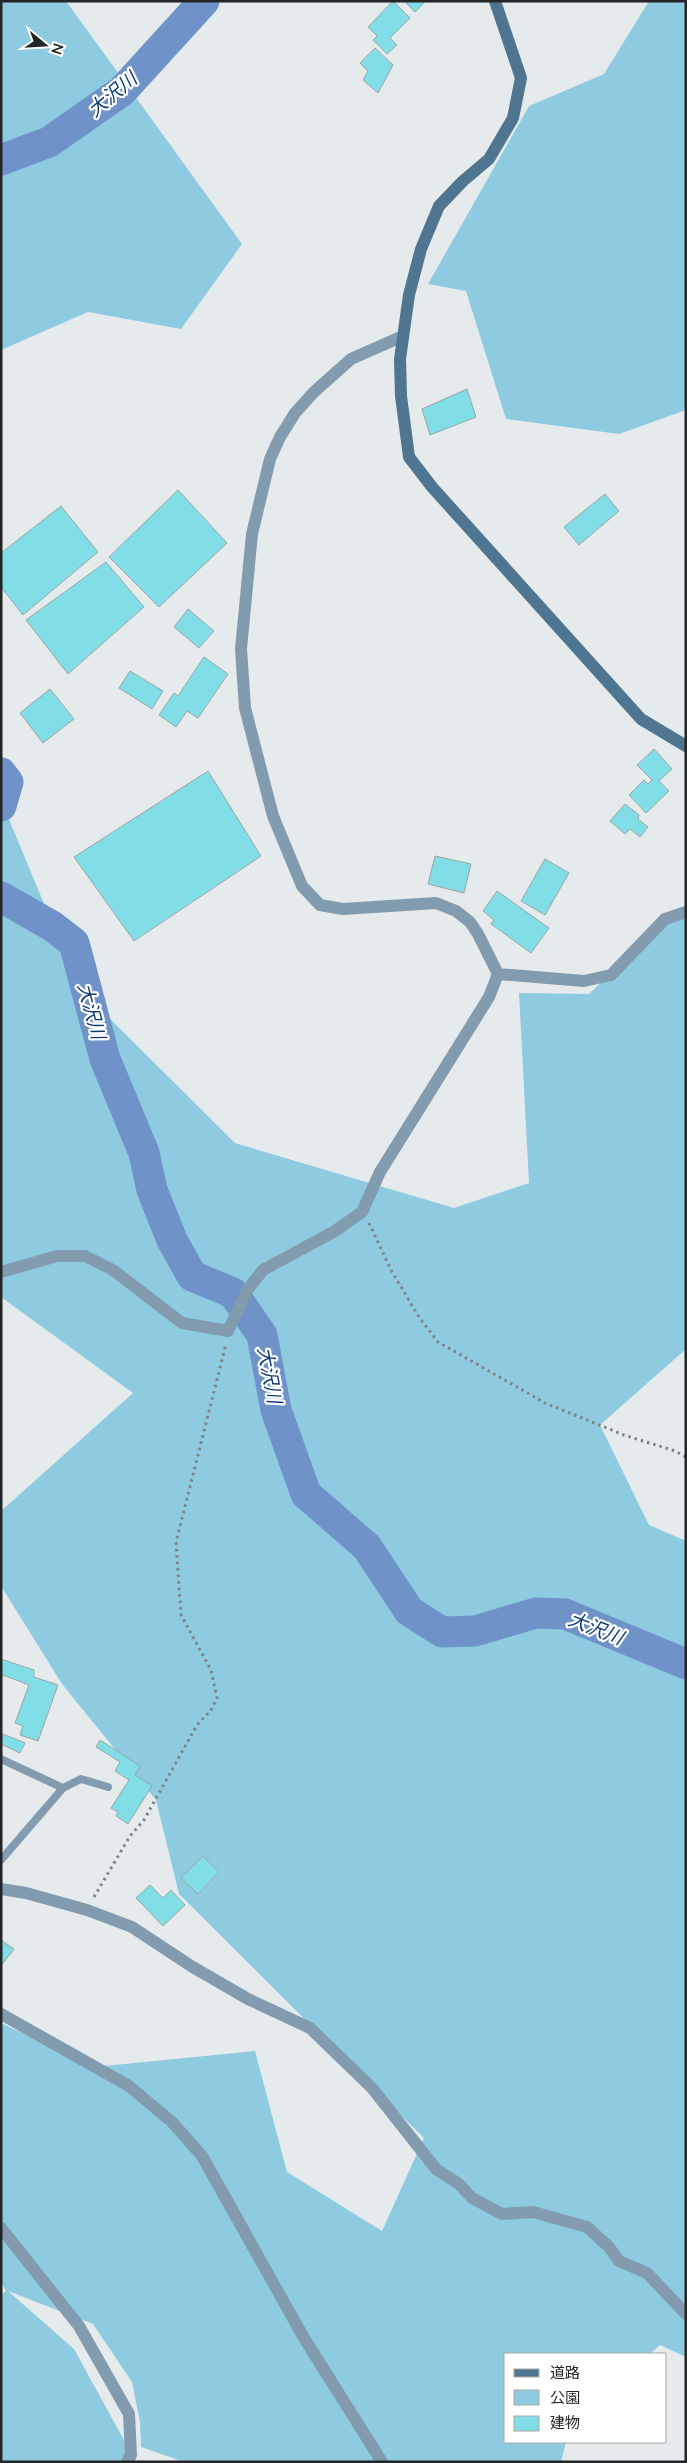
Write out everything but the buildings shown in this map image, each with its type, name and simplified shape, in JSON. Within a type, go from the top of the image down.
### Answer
[{"type":"street","points":[[495,1],[521,78],[513,118],[489,159],[439,206],[419,258],[409,295],[400,358],[401,396],[409,457],[432,486],[640,719],[686,746]]},
{"type":"street","points":[[1,1272],[57,1256],[85,1256],[112,1270],[182,1322],[228,1331],[248,1289],[263,1270],[335,1230],[362,1212],[380,1172],[489,997],[498,974],[470,922],[456,912],[436,903],[343,909],[320,905],[302,886],[273,816],[245,708],[240,649],[252,534],[270,458],[295,413],[314,392],[351,359],[403,336]]},
{"type":"street","points":[[498,974],[584,981],[611,975],[665,919],[686,912]]},
{"type":"street","points":[[1,1889],[26,1893],[86,1910],[132,1927],[191,1966],[248,1999],[310,2028],[372,2088],[436,2169],[459,2184],[472,2198],[502,2214],[533,2212],[587,2227],[609,2247],[619,2261],[647,2273],[686,2314]]},
{"type":"street","points":[[1,2014],[129,2086],[172,2122],[202,2156],[304,2338],[382,2462]]},
{"type":"street","points":[[1,2228],[79,2326],[129,2414],[131,2455],[127,2462]]},
{"type":"lane","points":[[1,1758],[63,1788]]},
{"type":"lane","points":[[1,1860],[63,1788],[82,1779],[108,1788]]},
{"type":"path","points":[[362,1212],[371,1226],[391,1270],[419,1317],[438,1342],[545,1403],[624,1434],[675,1451],[686,1457]]},
{"type":"path","points":[[86,1910],[130,1836],[144,1820],[197,1725],[211,1710],[217,1698],[211,1670],[181,1615],[176,1542],[226,1348],[228,1331]]},
{"type":"green space","points":[[1,1],[66,1],[242,244],[181,329],[88,312],[1,350]]},
{"type":"green space","points":[[649,1],[686,1],[686,410],[619,434],[506,419],[466,291],[428,284],[529,106],[604,74]]},
{"type":"green space","points":[[1,800],[79,988],[235,1143],[454,1208],[529,1183],[519,993],[589,994],[661,923],[686,916],[686,1349],[600,1425],[649,1525],[686,1541],[686,2357],[660,2345],[651,2353],[504,2353],[504,2443],[566,2443],[561,2462],[184,2462],[141,2447],[140,2422],[132,2382],[93,2324],[8,2291],[74,2349],[136,2462],[1,2462],[1,2295],[6,2291],[1,2282],[1,2023],[94,2067],[255,2051],[287,2172],[382,2231],[424,2138],[179,1894],[156,1800],[62,1684],[1,1586],[1,1511],[133,1393],[1,1297]]},
{"type":"waterway","name":"大沢川","points":[[1,160],[49,142],[122,91],[204,1]]},
{"type":"waterway","name":"大沢川","points":[[1,773],[8,782],[1,806]]},
{"type":"waterway","name":"大沢川","points":[[1,897],[52,926],[74,943],[105,1059],[144,1153],[152,1190],[172,1240],[192,1276],[233,1293],[262,1335],[276,1410],[306,1494],[367,1547],[409,1611],[442,1632],[475,1631],[536,1613],[565,1614],[686,1664]]}]
